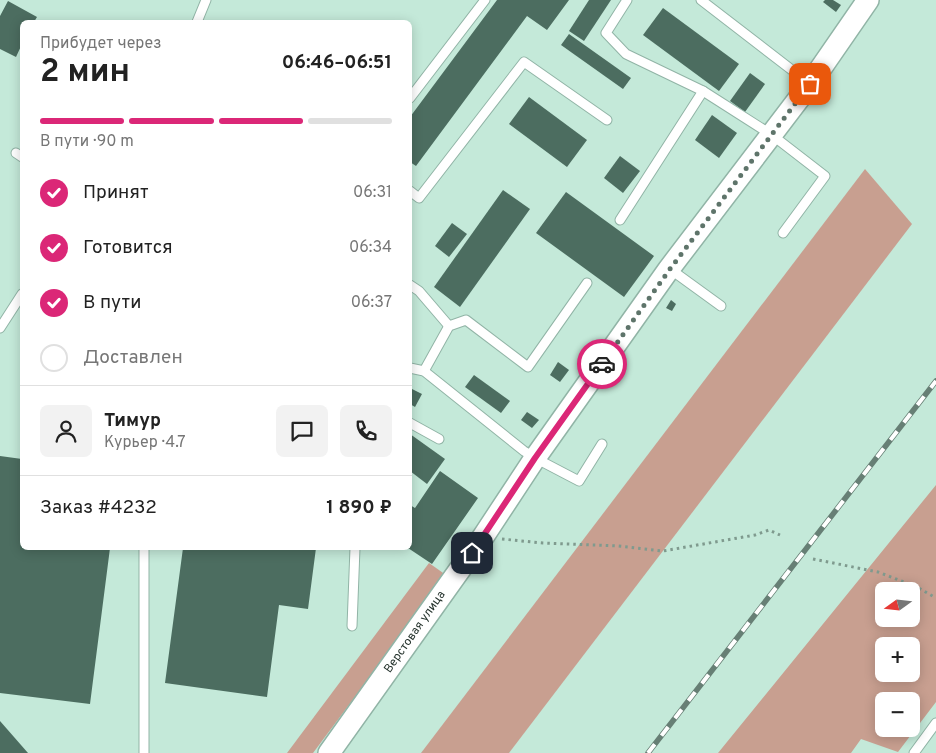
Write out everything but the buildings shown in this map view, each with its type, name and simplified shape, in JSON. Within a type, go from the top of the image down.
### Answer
[{"type":"street","name":"Верстовая улица","points":[[329,753],[483,537],[535,458],[670,269],[810,84],[866,1]]},
{"type":"lane","points":[[199,20],[206,0]]},
{"type":"lane","points":[[412,95],[484,0]]},
{"type":"lane","points":[[626,0],[606,33],[626,54],[703,91],[772,135],[825,176],[783,233]]},
{"type":"lane","points":[[701,0],[810,84]]},
{"type":"lane","points":[[412,193],[419,198],[524,62],[607,120]]},
{"type":"lane","points":[[620,220],[703,91]]},
{"type":"lane","points":[[670,269],[721,306]]},
{"type":"lane","points":[[424,371],[449,326],[466,320],[528,367],[587,283]]},
{"type":"lane","points":[[412,286],[419,291],[449,326]]},
{"type":"lane","points":[[0,328],[20,297]]},
{"type":"lane","points":[[412,368],[424,371],[524,451],[579,481],[602,444]]},
{"type":"lane","points":[[412,424],[439,439]]},
{"type":"lane","points":[[144,550],[144,753]]},
{"type":"lane","points":[[352,626],[355,550]]},
{"type":"lane","points":[[914,753],[936,723]]},
{"type":"path","points":[[483,537],[663,551],[755,536],[769,530],[780,535]]},
{"type":"path","points":[[813,559],[878,572],[917,587],[936,598]]},
{"type":"shaded area","points":[[865,169],[912,224],[509,753],[421,753]]},
{"type":"shaded area","points":[[936,485],[936,702],[920,723],[920,692],[875,692],[875,737],[909,737],[898,752],[861,739],[851,753],[718,753]]},
{"type":"shaded area","points":[[429,563],[446,575],[313,753],[287,753]]},
{"type":"railway","points":[[648,753],[936,381]]},
{"type":"way so far","points":[[602,364],[670,269],[810,84]]},
{"type":"route","points":[[472,553],[535,458],[602,364]]}]
